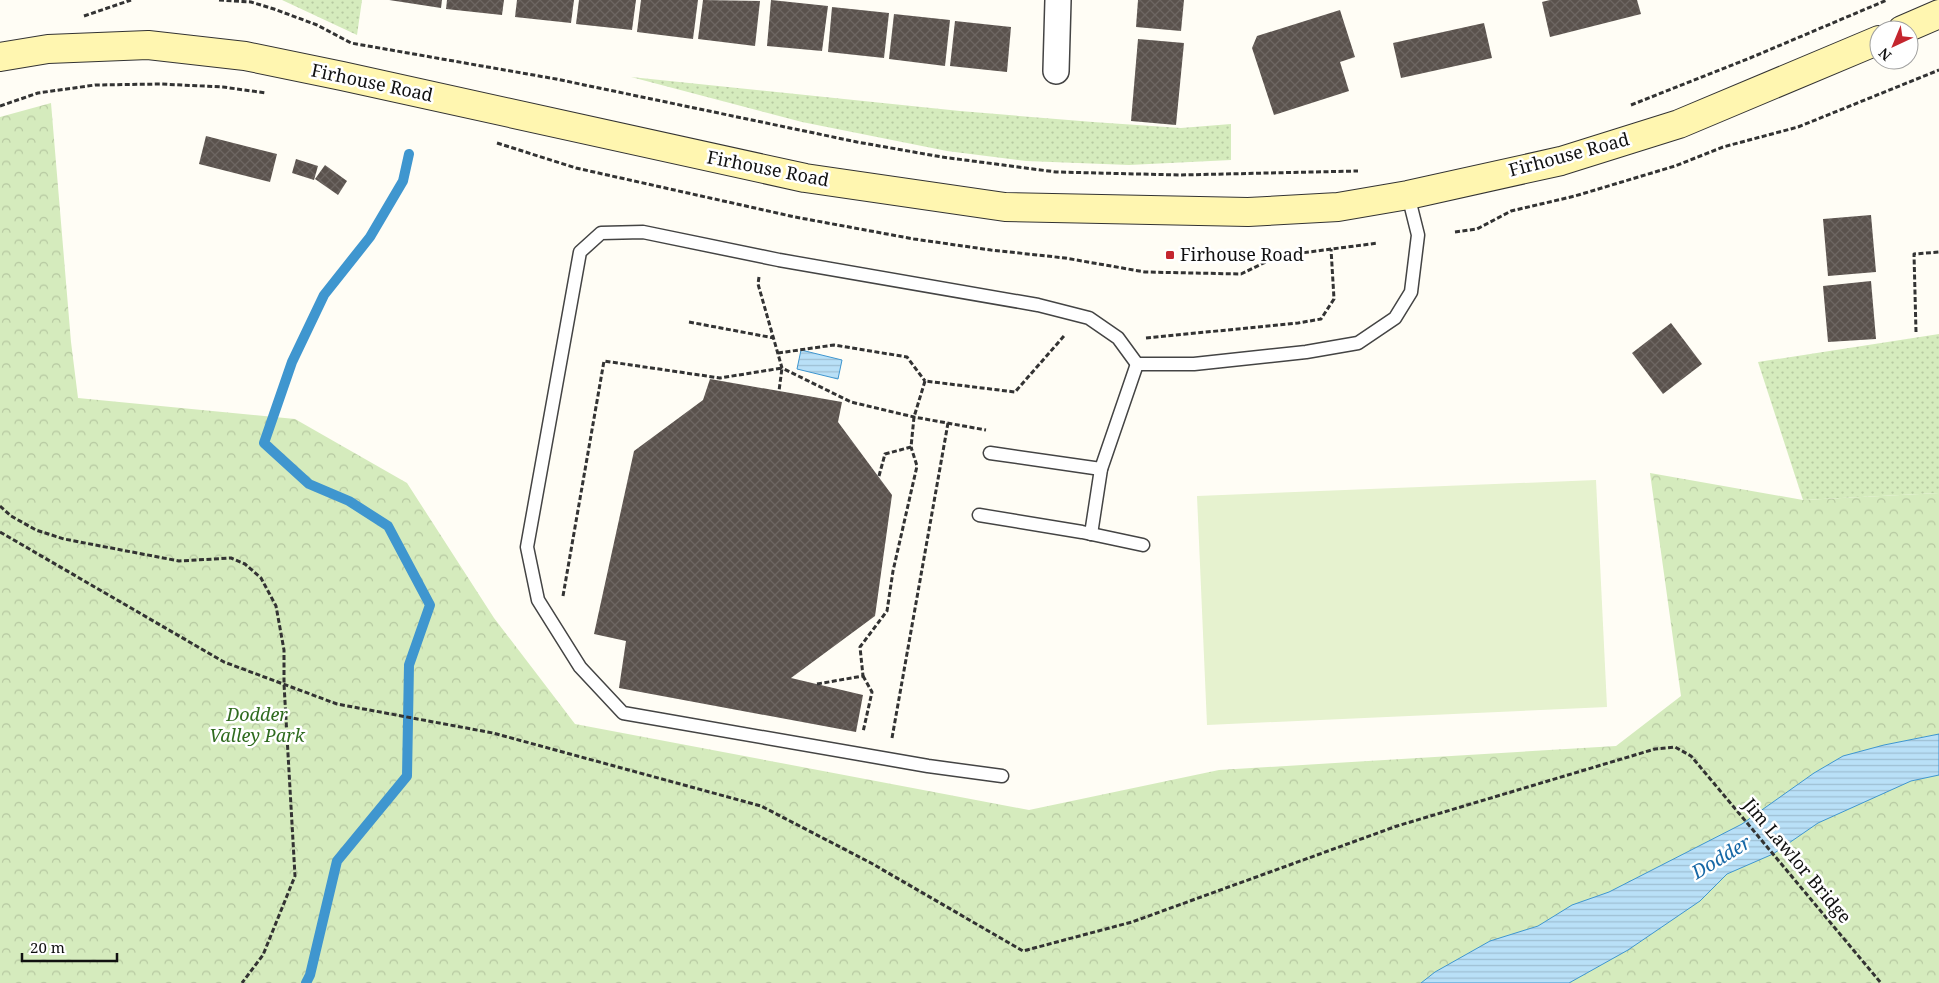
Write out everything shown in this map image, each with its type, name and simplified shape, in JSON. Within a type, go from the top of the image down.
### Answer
[{"type":"main road","points":[[1919,23],[1939,14]]},
{"type":"main road","name":"Firhouse Road","points":[[0,57],[48,49],[148,45],[245,56],[805,178],[1005,207],[1248,212],[1338,207],[1408,195],[1561,161],[1679,124],[1869,44]]},
{"type":"street","points":[[1056,71],[1058,0]]},
{"type":"lane","points":[[1137,364],[1194,364],[1306,352],[1358,343],[1395,318],[1411,292],[1418,235],[1408,195]]},
{"type":"lane","points":[[1002,776],[928,766],[623,713],[580,666],[538,600],[527,547],[580,252],[601,233],[643,232],[779,260],[1038,305],[1089,318],[1118,338],[1137,364]]},
{"type":"lane","points":[[1091,534],[1101,469],[1137,364]]},
{"type":"lane","points":[[990,453],[1101,469]]},
{"type":"lane","points":[[979,515],[1143,545]]},
{"type":"path","points":[[219,0],[251,2],[317,25],[351,43],[556,78],[857,142],[1011,167],[1056,172],[1142,175],[1368,170]]},
{"type":"path","points":[[1628,106],[1750,58],[1887,0]]},
{"type":"path","points":[[1456,232],[1477,229],[1511,211],[1574,196],[1674,166],[1723,148],[1750,142],[1798,127],[1939,70]]},
{"type":"path","points":[[0,106],[38,93],[95,85],[161,84],[223,87],[271,94]]},
{"type":"path","points":[[491,141],[576,168],[795,217],[914,239],[1048,256],[1145,272],[1241,274],[1278,256],[1378,243]]},
{"type":"path","points":[[1118,338],[1152,338],[1321,319],[1334,299],[1331,249]]},
{"type":"path","points":[[1916,332],[1914,254],[1939,252]]},
{"type":"path","points":[[758,284],[782,368],[779,391]]},
{"type":"path","points":[[690,322],[774,338]]},
{"type":"path","points":[[778,354],[834,345],[907,357],[924,381],[1015,392],[1065,335]]},
{"type":"path","points":[[562,598],[604,361],[720,378],[782,368],[851,402],[914,417],[995,431]]},
{"type":"path","points":[[862,738],[872,692],[863,676],[860,647],[887,612],[893,571],[917,466],[911,447],[914,417],[924,381]]},
{"type":"path","points":[[891,743],[948,423]]},
{"type":"path","points":[[879,476],[885,454],[911,447]]},
{"type":"path","points":[[0,506],[11,516],[36,530],[64,539],[179,561],[231,558],[245,564],[261,578],[276,606],[284,650],[284,684],[295,876],[263,955],[242,983]]},
{"type":"path","points":[[0,532],[224,662],[284,684]]},
{"type":"path","points":[[817,684],[863,676]]},
{"type":"path","name":"Jim Lawlor Bridge","points":[[284,684],[337,704],[493,733],[761,806],[871,863],[1023,951],[1132,922],[1397,826],[1655,749],[1675,747],[1691,756],[1881,983]]},
{"type":"green space","points":[[282,0],[362,0],[357,35]]},
{"type":"green space","points":[[631,77],[960,111],[1093,122],[1181,128],[1231,124],[1231,160],[1129,165],[1026,161],[947,151],[802,122]]},
{"type":"green space","name":"Dodder Valley Park","points":[[51,103],[71,342],[78,398],[295,419],[407,483],[494,618],[575,724],[1029,810],[1219,770],[1616,746],[1681,696],[1650,473],[1803,500],[1939,493],[1939,983],[0,983],[0,117]]},
{"type":"green space","points":[[1939,334],[1939,493],[1803,500],[1758,362]]},
{"type":"green space","points":[[1596,480],[1607,707],[1207,725],[1197,496]]},
{"type":"water","points":[[801,350],[842,360],[838,379],[797,369]]},
{"type":"water","name":"Dodder","points":[[1939,734],[1939,775],[1911,781],[1818,823],[1773,854],[1727,874],[1700,901],[1628,950],[1569,983],[1421,983],[1435,972],[1490,941],[1538,926],[1572,905],[1609,892],[1742,824],[1814,773],[1843,756],[1884,745]]},
{"type":"building","points":[[389,0],[442,0],[441,8]]},
{"type":"building","points":[[447,0],[504,0],[502,15],[446,9]]},
{"type":"building","points":[[517,0],[574,0],[571,23],[515,17]]},
{"type":"building","points":[[579,0],[636,0],[632,30],[576,24]]},
{"type":"building","points":[[641,0],[698,0],[693,39],[637,32]]},
{"type":"building","points":[[703,0],[760,1],[755,46],[698,39]]},
{"type":"building","points":[[771,0],[828,6],[822,51],[767,46]]},
{"type":"building","points":[[1138,0],[1184,0],[1181,31],[1136,27]]},
{"type":"building","points":[[1550,0],[1637,0],[1641,14],[1550,37],[1542,2]]},
{"type":"building","points":[[832,7],[889,13],[884,58],[828,52]]},
{"type":"building","points":[[1340,10],[1355,57],[1340,62],[1349,91],[1274,115],[1252,48],[1257,36]]},
{"type":"building","points":[[894,14],[950,20],[945,66],[889,59]]},
{"type":"building","points":[[955,21],[1011,27],[1007,72],[950,66]]},
{"type":"building","points":[[1484,23],[1492,58],[1401,78],[1393,43]]},
{"type":"building","points":[[1138,39],[1184,43],[1176,125],[1131,121]]},
{"type":"building","points":[[206,136],[277,154],[270,182],[199,164]]},
{"type":"building","points":[[296,159],[318,166],[314,180],[292,173]]},
{"type":"building","points":[[325,165],[347,181],[338,195],[315,179]]},
{"type":"building","points":[[1871,215],[1876,272],[1828,276],[1823,219]]},
{"type":"building","points":[[1871,281],[1876,339],[1828,342],[1823,286]]},
{"type":"building","points":[[1671,323],[1702,364],[1663,394],[1632,353]]},
{"type":"building","points":[[710,379],[842,402],[838,422],[892,495],[875,616],[791,678],[863,695],[856,732],[619,688],[626,641],[594,634],[634,451],[703,400]]},
{"type":"waterway","points":[[306,983],[310,975],[337,861],[407,776],[409,665],[430,605],[388,526],[349,501],[309,484],[264,443],[292,362],[324,295],[370,237],[403,181],[409,154]]},
{"type":"place","name":"Firhouse Road","points":[[1170,255]]}]
